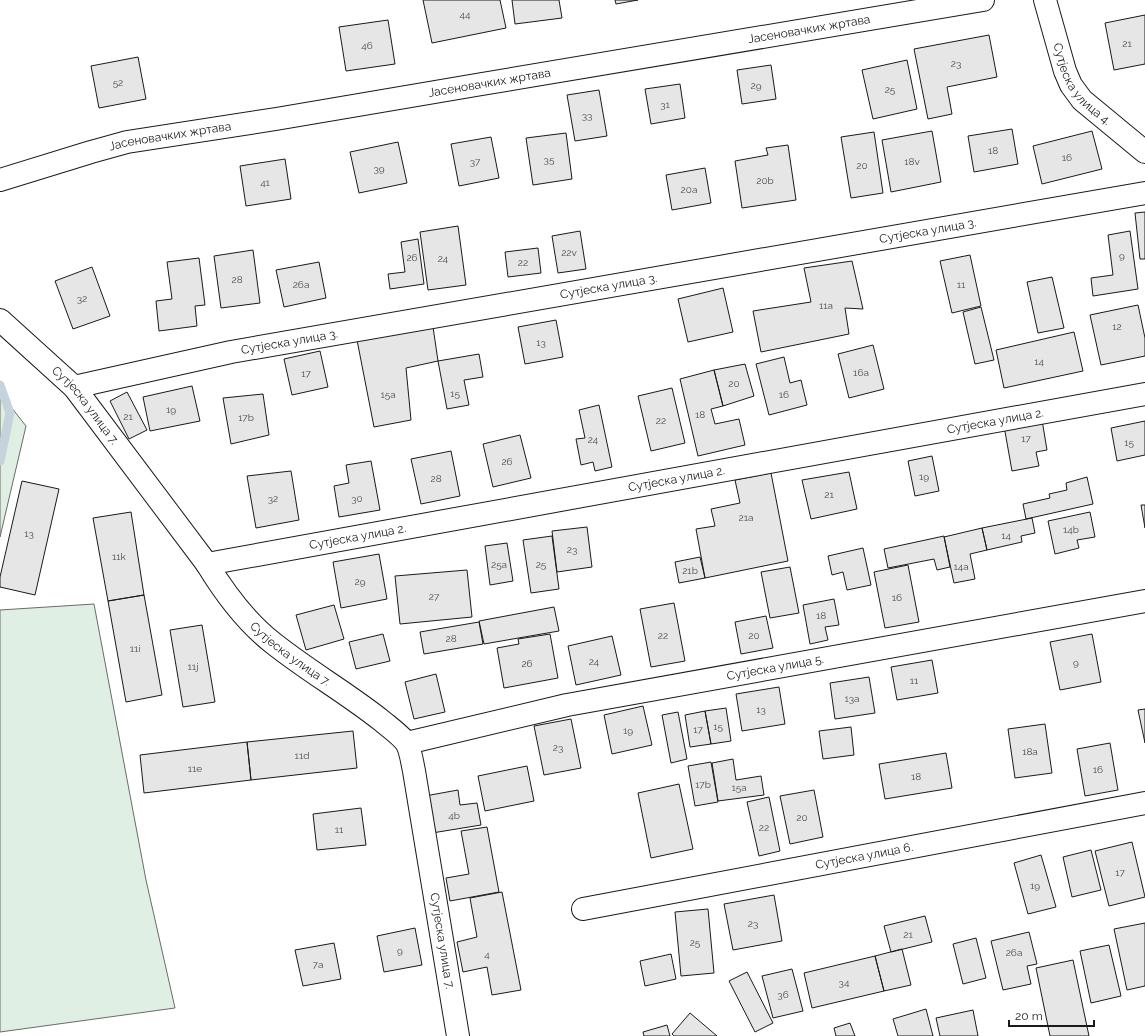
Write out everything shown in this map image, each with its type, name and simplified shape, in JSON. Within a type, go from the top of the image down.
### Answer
[{"type":"street","name":"Јасеновачких жртава","points":[[0,180],[127,142],[276,120],[984,0]]},
{"type":"street","name":"Сутјеска улица 4.","points":[[1045,0],[1065,71],[1071,85],[1082,100],[1145,152]]},
{"type":"street","name":"Сутјеска улица 3.","points":[[74,387],[232,352],[1145,193]]},
{"type":"street","name":"Сутјеска улица 7.","points":[[0,320],[74,387],[207,564],[220,586],[252,624],[272,643],[367,709],[407,743],[411,754],[414,771],[458,1036]]},
{"type":"street","name":"Сутјеска улица 2.","points":[[207,564],[1145,394]]},
{"type":"street","name":"Сутјеска улица 5.","points":[[407,743],[567,705],[1145,601]]},
{"type":"street","name":"Сутјеска улица 6.","points":[[583,909],[1145,803]]},
{"type":"green space","points":[[0,393],[26,426],[0,537]]},
{"type":"green space","points":[[94,604],[146,880],[175,1008],[0,1032],[0,610]]},
{"type":"building","points":[[423,0],[500,0],[506,28],[432,43]]},
{"type":"building","points":[[512,0],[559,0],[562,18],[515,24]]},
{"type":"building","points":[[615,0],[638,0],[616,4]]},
{"type":"building","points":[[1145,15],[1145,64],[1114,70],[1105,23]]},
{"type":"building","points":[[388,20],[395,64],[346,71],[339,27]]},
{"type":"building","points":[[989,35],[997,77],[947,87],[952,114],[928,119],[914,49]]},
{"type":"building","points":[[138,57],[146,99],[99,108],[91,66]]},
{"type":"building","points":[[907,60],[917,109],[873,119],[862,70]]},
{"type":"building","points":[[771,65],[776,99],[742,104],[737,70]]},
{"type":"building","points":[[680,84],[685,118],[651,124],[645,89]]},
{"type":"building","points":[[599,90],[607,136],[575,141],[567,95]]},
{"type":"building","points":[[1012,129],[1018,164],[974,172],[968,136]]},
{"type":"building","points":[[932,131],[941,182],[891,192],[882,140]]},
{"type":"building","points":[[1092,131],[1102,169],[1042,184],[1033,146]]},
{"type":"building","points":[[874,132],[883,193],[851,198],[841,137]]},
{"type":"building","points":[[566,133],[572,179],[533,185],[526,138]]},
{"type":"building","points":[[491,137],[499,178],[459,186],[451,144]]},
{"type":"building","points":[[398,142],[407,183],[359,193],[350,152]]},
{"type":"building","points":[[788,145],[796,200],[742,208],[735,161],[768,155],[766,148]]},
{"type":"building","points":[[285,159],[291,199],[246,206],[240,166]]},
{"type":"building","points":[[705,168],[711,203],[672,210],[666,175]]},
{"type":"building","points":[[1145,212],[1145,259],[1140,259],[1135,213]]},
{"type":"building","points":[[458,226],[466,285],[428,290],[420,232]]},
{"type":"building","points":[[580,231],[586,269],[558,273],[552,236]]},
{"type":"building","points":[[1130,231],[1138,289],[1093,296],[1091,278],[1113,275],[1108,235]]},
{"type":"building","points":[[418,239],[424,284],[390,289],[388,274],[405,272],[401,242]]},
{"type":"building","points":[[538,248],[541,273],[508,277],[505,252]]},
{"type":"building","points":[[253,250],[260,303],[221,308],[214,256]]},
{"type":"building","points":[[970,255],[981,306],[952,313],[940,261]]},
{"type":"building","points":[[199,258],[205,305],[195,306],[197,326],[159,331],[156,301],[172,299],[167,262]]},
{"type":"building","points":[[852,261],[863,309],[845,308],[849,334],[761,352],[753,311],[811,302],[804,268]]},
{"type":"building","points":[[319,262],[326,298],[284,307],[276,270]]},
{"type":"building","points":[[92,267],[110,316],[73,329],[55,281]]},
{"type":"building","points":[[1052,277],[1064,328],[1038,333],[1027,282]]},
{"type":"building","points":[[723,288],[733,332],[688,342],[678,299]]},
{"type":"building","points":[[1138,305],[1145,338],[1145,356],[1101,365],[1090,315]]},
{"type":"building","points":[[981,307],[994,360],[975,364],[963,312]]},
{"type":"building","points":[[556,320],[563,357],[525,364],[518,327]]},
{"type":"building","points":[[433,327],[438,361],[406,368],[411,420],[374,427],[357,340]]},
{"type":"building","points":[[1074,332],[1083,371],[1004,388],[996,350]]},
{"type":"building","points":[[873,345],[884,389],[849,398],[838,354]]},
{"type":"building","points":[[320,351],[328,387],[292,395],[284,359]]},
{"type":"building","points":[[479,354],[483,377],[464,380],[469,405],[447,409],[438,361]]},
{"type":"building","points":[[784,357],[790,383],[801,380],[807,405],[769,415],[756,364]]},
{"type":"building","points":[[745,364],[754,396],[723,406],[714,370]]},
{"type":"building","points":[[714,370],[723,406],[711,409],[715,424],[739,419],[745,445],[698,456],[680,379]]},
{"type":"building","points":[[192,386],[200,421],[150,431],[143,397]]},
{"type":"building","points":[[672,388],[685,443],[651,451],[638,396]]},
{"type":"building","points":[[127,392],[147,430],[129,439],[110,401]]},
{"type":"building","points":[[263,394],[269,435],[231,444],[223,398]]},
{"type":"building","points":[[599,405],[612,467],[595,471],[593,462],[581,465],[576,439],[585,438],[579,410]]},
{"type":"building","points":[[1042,420],[1047,450],[1036,452],[1039,466],[1012,471],[1004,426]]},
{"type":"building","points":[[1145,421],[1145,455],[1117,461],[1111,428]]},
{"type":"building","points":[[520,435],[531,478],[493,487],[483,444]]},
{"type":"building","points":[[451,451],[460,496],[421,504],[411,459]]},
{"type":"building","points":[[932,456],[939,491],[915,496],[908,461]]},
{"type":"building","points":[[371,461],[380,510],[339,517],[334,486],[349,483],[346,465]]},
{"type":"building","points":[[291,471],[299,520],[256,528],[247,476]]},
{"type":"building","points":[[849,472],[857,509],[811,519],[802,480]]},
{"type":"building","points":[[771,473],[788,561],[705,578],[696,529],[715,526],[711,509],[740,503],[735,480]]},
{"type":"building","points":[[1087,477],[1093,504],[1026,519],[1023,504],[1050,498],[1049,494],[1067,490],[1066,483]]},
{"type":"building","points":[[22,481],[59,489],[35,595],[0,587],[0,577]]},
{"type":"building","points":[[1141,505],[1145,505],[1145,528]]},
{"type":"building","points":[[131,512],[144,595],[108,601],[93,518]]},
{"type":"building","points":[[1090,512],[1095,537],[1077,540],[1079,548],[1055,554],[1048,521]]},
{"type":"building","points":[[1032,518],[1035,533],[1021,536],[1022,542],[987,550],[982,528]]},
{"type":"building","points":[[587,527],[592,567],[557,572],[552,531]]},
{"type":"building","points":[[982,528],[987,550],[970,554],[975,579],[954,583],[944,537]]},
{"type":"building","points":[[552,536],[559,589],[531,593],[523,540]]},
{"type":"building","points":[[944,536],[950,567],[937,570],[934,559],[888,568],[884,549]]},
{"type":"building","points":[[507,543],[513,581],[490,585],[485,546]]},
{"type":"building","points":[[863,548],[871,585],[847,590],[843,572],[832,575],[828,556]]},
{"type":"building","points":[[379,554],[387,599],[341,608],[333,562]]},
{"type":"building","points":[[700,557],[705,578],[679,583],[675,562]]},
{"type":"building","points":[[908,565],[919,622],[885,628],[874,572]]},
{"type":"building","points":[[790,567],[799,613],[770,618],[761,572]]},
{"type":"building","points":[[467,570],[472,617],[400,624],[395,576]]},
{"type":"building","points":[[144,595],[162,695],[126,702],[108,601]]},
{"type":"building","points":[[834,599],[839,625],[825,627],[828,640],[810,644],[803,605]]},
{"type":"building","points":[[674,603],[685,661],[651,667],[640,609]]},
{"type":"building","points":[[334,605],[344,639],[306,650],[296,615]]},
{"type":"building","points":[[554,607],[559,631],[484,644],[479,621]]},
{"type":"building","points":[[766,616],[773,648],[741,654],[735,622]]},
{"type":"building","points":[[479,622],[483,644],[424,654],[420,632]]},
{"type":"building","points":[[202,625],[215,702],[183,707],[170,630]]},
{"type":"building","points":[[383,634],[390,661],[356,669],[349,642]]},
{"type":"building","points":[[550,634],[558,678],[504,688],[497,648],[519,644],[518,639]]},
{"type":"building","points":[[1092,634],[1101,682],[1060,690],[1050,642]]},
{"type":"building","points":[[612,636],[621,675],[576,685],[568,646]]},
{"type":"building","points":[[932,660],[938,693],[897,700],[891,667]]},
{"type":"building","points":[[436,674],[445,712],[414,719],[405,682]]},
{"type":"building","points":[[869,677],[875,713],[835,719],[830,683]]},
{"type":"building","points":[[779,687],[785,724],[742,731],[736,694]]},
{"type":"building","points":[[643,706],[652,745],[612,754],[604,715]]},
{"type":"building","points":[[726,708],[731,741],[711,744],[705,711]]},
{"type":"building","points":[[1145,709],[1145,743],[1138,710]]},
{"type":"building","points":[[705,711],[711,744],[690,747],[685,715]]},
{"type":"building","points":[[678,712],[687,759],[671,763],[662,715]]},
{"type":"building","points":[[571,719],[581,768],[544,775],[534,726]]},
{"type":"building","points":[[1045,724],[1052,773],[1015,778],[1008,729]]},
{"type":"building","points":[[851,727],[854,755],[823,759],[819,731]]},
{"type":"building","points":[[353,731],[357,768],[251,780],[247,742]]},
{"type":"building","points":[[247,742],[251,780],[144,793],[140,755]]},
{"type":"building","points":[[1110,743],[1118,790],[1085,796],[1077,749]]},
{"type":"building","points":[[946,753],[952,788],[885,799],[879,764]]},
{"type":"building","points":[[733,759],[736,780],[761,776],[764,795],[718,801],[712,763]]},
{"type":"building","points":[[711,762],[718,802],[695,806],[688,766]]},
{"type":"building","points":[[527,766],[534,801],[485,811],[478,776]]},
{"type":"building","points":[[679,784],[693,849],[651,858],[638,793]]},
{"type":"building","points":[[458,790],[460,805],[477,803],[481,825],[432,833],[425,796]]},
{"type":"building","points":[[814,790],[823,837],[790,844],[780,796]]},
{"type":"building","points":[[769,797],[780,851],[759,856],[747,802]]},
{"type":"building","points":[[361,808],[366,845],[317,850],[313,814]]},
{"type":"building","points":[[487,827],[499,892],[450,901],[446,878],[469,874],[461,831]]},
{"type":"building","points":[[1132,842],[1145,897],[1109,906],[1095,851]]},
{"type":"building","points":[[1091,850],[1101,890],[1072,897],[1063,857]]},
{"type":"building","points":[[1041,855],[1056,907],[1028,914],[1014,863]]},
{"type":"building","points":[[502,892],[521,990],[492,995],[487,967],[463,972],[457,942],[477,937],[470,898]]},
{"type":"building","points":[[774,895],[782,941],[733,950],[724,904]]},
{"type":"building","points":[[708,909],[714,973],[681,976],[675,912]]},
{"type":"building","points":[[925,916],[932,942],[891,952],[884,926]]},
{"type":"building","points":[[1145,923],[1145,986],[1127,990],[1114,929]]},
{"type":"building","points":[[415,928],[422,965],[384,972],[377,936]]},
{"type":"building","points":[[1029,932],[1037,964],[1027,966],[1031,984],[1003,990],[991,941]]},
{"type":"building","points":[[976,938],[986,978],[963,984],[953,944]]},
{"type":"building","points":[[334,943],[341,979],[303,986],[295,950]]},
{"type":"building","points":[[1109,945],[1121,996],[1091,1003],[1080,951]]},
{"type":"building","points":[[902,949],[911,985],[884,991],[875,956]]},
{"type":"building","points":[[671,954],[676,979],[645,986],[640,961]]},
{"type":"building","points":[[875,956],[884,991],[812,1008],[804,973]]},
{"type":"building","points":[[1073,960],[1089,1036],[1050,1036],[1036,968]]},
{"type":"building","points":[[792,969],[803,1011],[773,1018],[762,976]]},
{"type":"building","points":[[747,972],[773,1023],[755,1032],[729,981]]},
{"type":"building","points":[[926,1009],[933,1036],[898,1036],[893,1019]]},
{"type":"building","points":[[973,1010],[978,1036],[940,1036],[936,1018]]},
{"type":"building","points":[[690,1013],[717,1036],[674,1036],[672,1034]]},
{"type":"building","points":[[850,1023],[855,1036],[836,1036],[834,1028]]},
{"type":"building","points":[[667,1025],[670,1036],[644,1036],[643,1032]]},
{"type":"waterway","points":[[0,385],[10,413],[0,461]]}]
